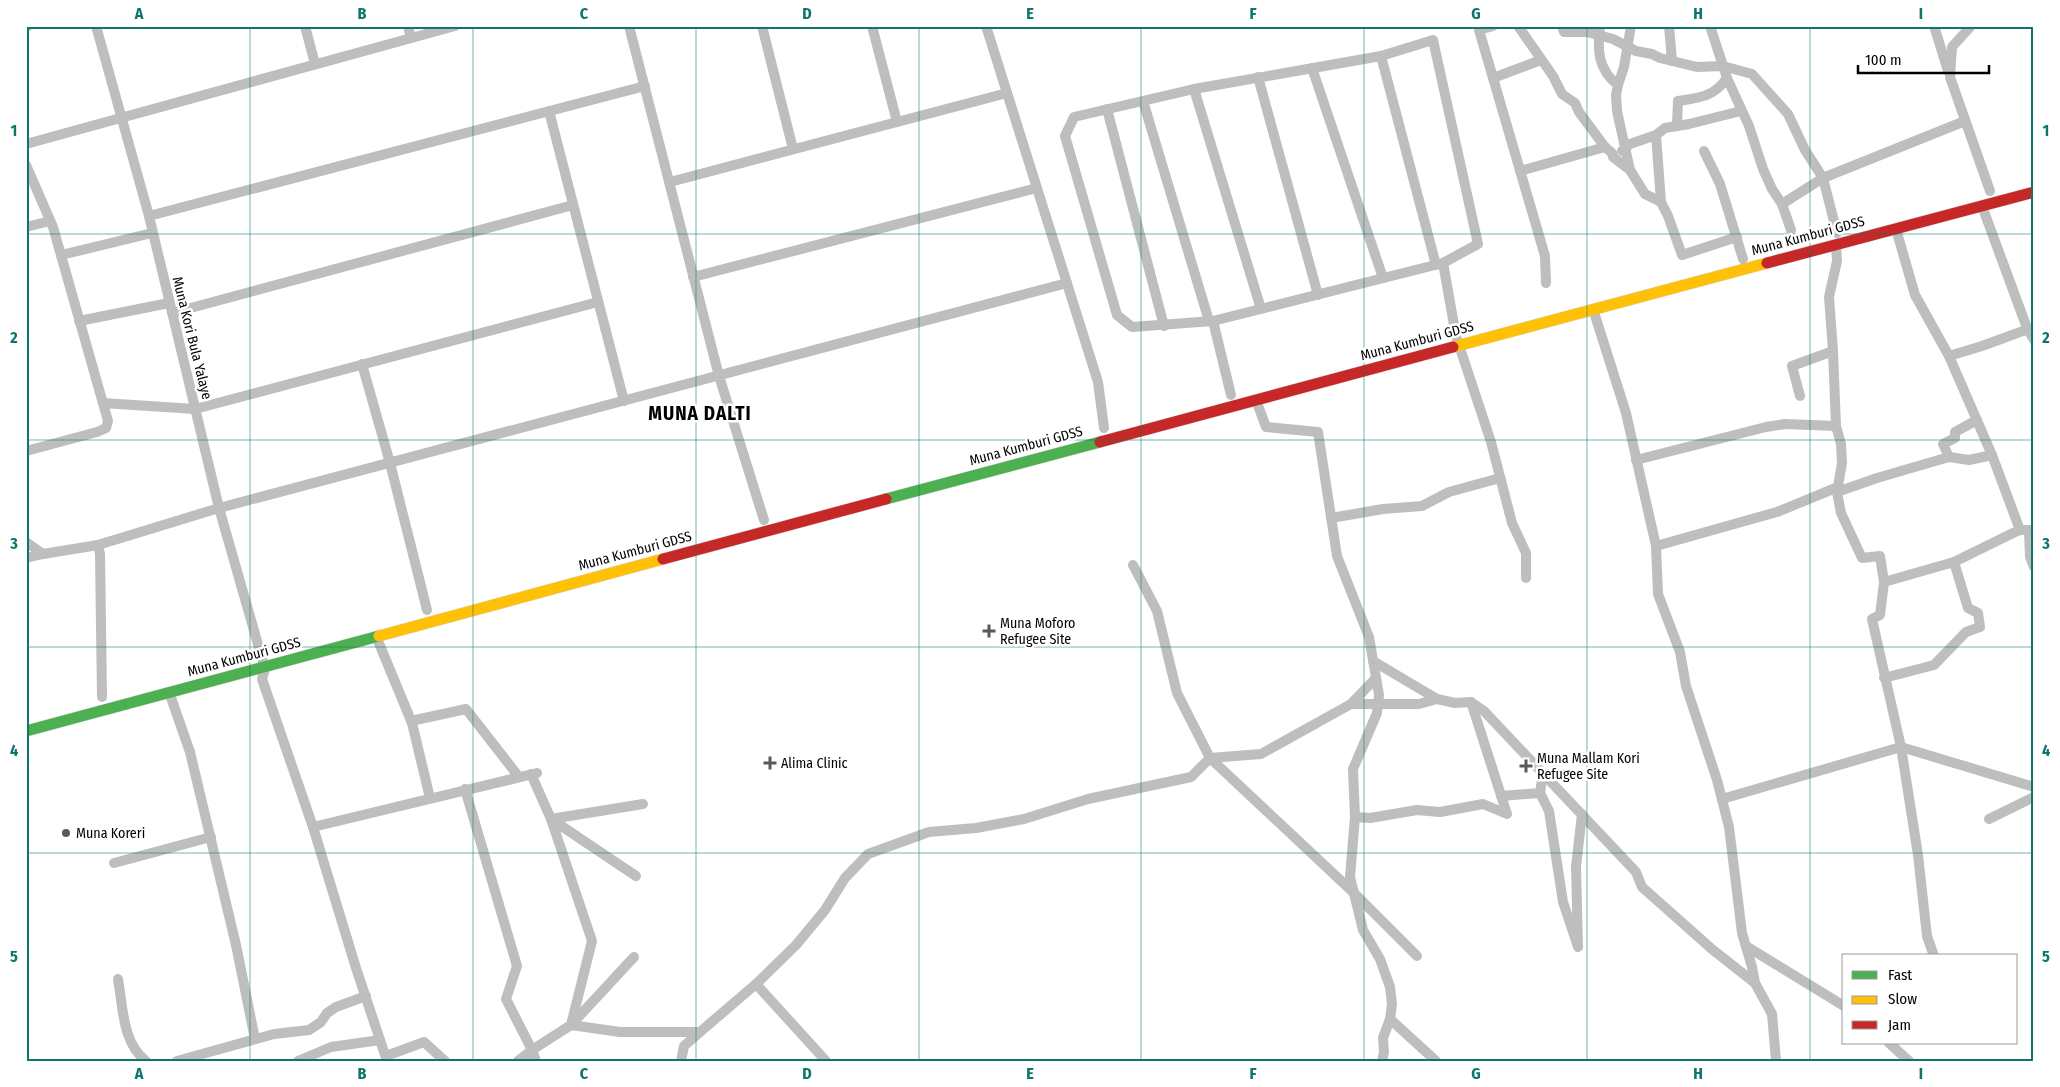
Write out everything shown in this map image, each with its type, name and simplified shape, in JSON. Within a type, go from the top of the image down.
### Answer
[{"type":"highway","name":"Muna Kumburi GDSS","points":[[26,731],[169,692],[262,658],[376,636],[1256,400],[1457,340],[1743,259],[1836,239],[1896,229],[2034,192]]},
{"type":"highway","name":"Muna Kumburi GDSS","points":[[1194,404],[1593,309],[1836,239],[1913,212]]},
{"type":"highway","name":"Muna Kumburi GDSS","points":[[542,580],[953,469]]},
{"type":"street","name":"Muna Kori Bula Yalaye","points":[[96,26],[149,216],[219,508],[262,658],[262,679],[313,827],[386,1059]]},
{"type":"street","points":[[305,26],[315,64]]},
{"type":"street","points":[[408,26],[411,38]]},
{"type":"street","points":[[26,144],[455,26]]},
{"type":"street","points":[[629,26],[646,86],[719,376],[764,520]]},
{"type":"street","points":[[762,26],[793,150]]},
{"type":"street","points":[[872,26],[897,122]]},
{"type":"street","points":[[986,26],[1098,382],[1104,428]]},
{"type":"street","points":[[1493,26],[1479,30],[1545,256],[1546,283]]},
{"type":"street","points":[[1518,26],[1553,76],[1562,94],[1575,103],[1579,112],[1605,147],[1612,152],[1613,157],[1630,170],[1645,194],[1661,202]]},
{"type":"street","points":[[1562,26],[1564,32],[1600,31],[1636,51],[1672,61],[1697,67],[1723,66],[1752,74],[1788,114],[1805,150],[1823,178],[1836,239],[1837,261],[1829,298],[1836,426],[1841,444],[1842,463],[1838,490],[1841,513],[1862,558],[1880,556],[1884,582],[1880,614],[1872,619],[1901,747],[1918,855],[1927,936],[1933,954]]},
{"type":"street","points":[[1630,170],[1616,111],[1616,95],[1624,67],[1631,26]]},
{"type":"street","points":[[1669,26],[1672,61]]},
{"type":"street","points":[[1710,26],[1727,78],[1749,126],[1763,169],[1772,189],[1782,204],[1791,230]]},
{"type":"street","points":[[1934,26],[1990,191]]},
{"type":"street","points":[[1950,77],[1952,47],[1971,26]]},
{"type":"street","points":[[1600,31],[1600,50],[1604,72],[1618,85]]},
{"type":"street","points":[[1433,40],[1478,244],[1439,264],[1211,321],[1132,327],[1117,315],[1065,136],[1074,117],[1194,89],[1381,56],[1433,40]]},
{"type":"street","points":[[1381,56],[1439,264],[1457,340],[1491,442],[1512,523],[1526,553],[1526,578]]},
{"type":"street","points":[[1493,78],[1541,60]]},
{"type":"street","points":[[1312,68],[1382,278]]},
{"type":"street","points":[[1258,77],[1318,295]]},
{"type":"street","points":[[1677,125],[1678,101],[1707,96],[1722,85],[1727,78]]},
{"type":"street","points":[[149,216],[646,86]]},
{"type":"street","points":[[1194,89],[1261,309]]},
{"type":"street","points":[[670,182],[1007,93]]},
{"type":"street","points":[[1143,101],[1211,321],[1231,395]]},
{"type":"street","points":[[1107,109],[1164,326]]},
{"type":"street","points":[[549,111],[624,401]]},
{"type":"street","points":[[1613,157],[1626,147],[1656,135],[1665,128],[1741,111]]},
{"type":"street","points":[[1782,204],[1823,178],[1965,122]]},
{"type":"street","points":[[1656,135],[1661,202],[1682,255],[1737,237]]},
{"type":"street","points":[[1520,171],[1605,147]]},
{"type":"street","points":[[1704,151],[1720,184],[1743,259]]},
{"type":"street","points":[[26,165],[50,221],[61,255],[108,421],[106,428],[97,432],[26,451]]},
{"type":"street","points":[[693,276],[1037,188]]},
{"type":"street","points":[[172,313],[574,205]]},
{"type":"street","points":[[1982,206],[2034,340]]},
{"type":"street","points":[[26,228],[50,221]]},
{"type":"street","points":[[1896,229],[1915,295],[1948,356],[2028,530],[2030,557],[2034,566]]},
{"type":"street","points":[[61,255],[152,233]]},
{"type":"street","points":[[26,558],[98,546],[219,508],[1067,283]]},
{"type":"street","points":[[103,403],[195,408],[598,302]]},
{"type":"street","points":[[79,321],[169,303]]},
{"type":"street","points":[[1593,309],[1626,413],[1656,546],[1658,594],[1680,652],[1686,686],[1729,827],[1742,933],[1755,983],[1772,1014],[1776,1061]]},
{"type":"street","points":[[1948,356],[1982,346],[2030,328]]},
{"type":"street","points":[[1800,396],[1792,366],[1833,351]]},
{"type":"street","points":[[362,364],[390,463],[427,610]]},
{"type":"street","points":[[1256,400],[1266,427],[1318,432],[1337,556],[1369,637],[1379,695],[1377,713],[1353,769],[1355,817],[1350,877],[1363,930],[1380,959],[1390,987],[1392,1004],[1390,1019],[1383,1038],[1384,1052],[1382,1061]]},
{"type":"street","points":[[1949,457],[1942,444],[1955,438],[1955,432],[1977,420]]},
{"type":"street","points":[[1636,460],[1766,427],[1785,424],[1836,426]]},
{"type":"street","points":[[1656,546],[1777,512],[1838,490],[1949,457],[1969,460],[1992,455]]},
{"type":"street","points":[[1331,518],[1382,509],[1422,506],[1449,492],[1500,478]]},
{"type":"street","points":[[1884,582],[1954,562],[1994,541],[2028,530]]},
{"type":"street","points":[[26,542],[43,554]]},
{"type":"street","points":[[98,546],[100,554],[102,622],[102,697]]},
{"type":"street","points":[[1884,678],[1934,665],[1966,632],[1980,627],[1978,613],[1968,608],[1954,562]]},
{"type":"street","points":[[1133,565],[1157,611],[1177,693],[1210,758],[1354,893],[1417,956]]},
{"type":"street","points":[[376,636],[410,720],[430,798]]},
{"type":"street","points":[[1373,661],[1437,699],[1455,703],[1471,702],[1484,711],[1636,872],[1642,887],[1755,983]]},
{"type":"street","points":[[681,1061],[684,1046],[756,984],[796,945],[825,910],[845,878],[868,854],[929,832],[976,828],[1024,819],[1088,799],[1191,777],[1210,758],[1261,754],[1351,704],[1376,678]]},
{"type":"street","points":[[169,692],[190,752],[236,944],[255,1039]]},
{"type":"street","points":[[1351,704],[1419,704],[1437,699]]},
{"type":"street","points":[[1355,817],[1370,818],[1417,810],[1440,812],[1483,804],[1507,814],[1471,702]]},
{"type":"street","points":[[410,720],[466,709],[519,777]]},
{"type":"street","points":[[1722,799],[1901,747],[2034,787]]},
{"type":"street","points":[[1544,773],[1540,793],[1549,811],[1563,902],[1578,947],[1576,868],[1582,814]]},
{"type":"street","points":[[313,827],[465,789],[534,774],[592,942],[571,1025]]},
{"type":"street","points":[[465,789],[517,966],[506,1000],[536,1061]]},
{"type":"street","points":[[1501,796],[1540,793]]},
{"type":"street","points":[[1989,819],[2034,797]]},
{"type":"street","points":[[551,819],[643,804]]},
{"type":"street","points":[[551,819],[636,876]]},
{"type":"street","points":[[114,863],[211,837]]},
{"type":"street","points":[[1746,946],[1842,1005]]},
{"type":"street","points":[[518,1061],[571,1025],[634,957]]},
{"type":"street","points":[[118,979],[130,1043],[137,1054],[146,1061]]},
{"type":"street","points":[[756,984],[826,1061]]},
{"type":"street","points":[[183,1060],[292,1030],[309,1030],[321,1022],[327,1013],[336,1007],[366,996]]},
{"type":"street","points":[[1390,1019],[1436,1061]]},
{"type":"street","points":[[571,1025],[620,1032],[700,1032]]},
{"type":"street","points":[[298,1061],[331,1047],[380,1040]]},
{"type":"street","points":[[386,1059],[424,1042],[445,1061]]},
{"type":"street","points":[[1890,1044],[1909,1061]]},
{"type":"traffic: fast","points":[[886,499],[1100,442]]},
{"type":"traffic: fast","points":[[26,731],[379,636]]},
{"type":"traffic: slow","points":[[1453,347],[1767,263]]},
{"type":"traffic: slow","points":[[379,636],[663,559]]},
{"type":"traffic: jam","points":[[1767,263],[2034,192]]},
{"type":"traffic: jam","points":[[1100,442],[1453,347]]},
{"type":"traffic: jam","points":[[663,559],[886,499]]},
{"type":"place","name":"Muna Moforo Refugee Site","points":[[989,631]]},
{"type":"place","name":"Alima Clinic","points":[[770,763]]},
{"type":"place","name":"Muna Mallam Kori Refugee Site","points":[[1526,766]]},
{"type":"place","name":"Muna Koreri","points":[[66,833]]},
{"type":"district","name":"MUNA DALTI","points":[[700,413]]}]
